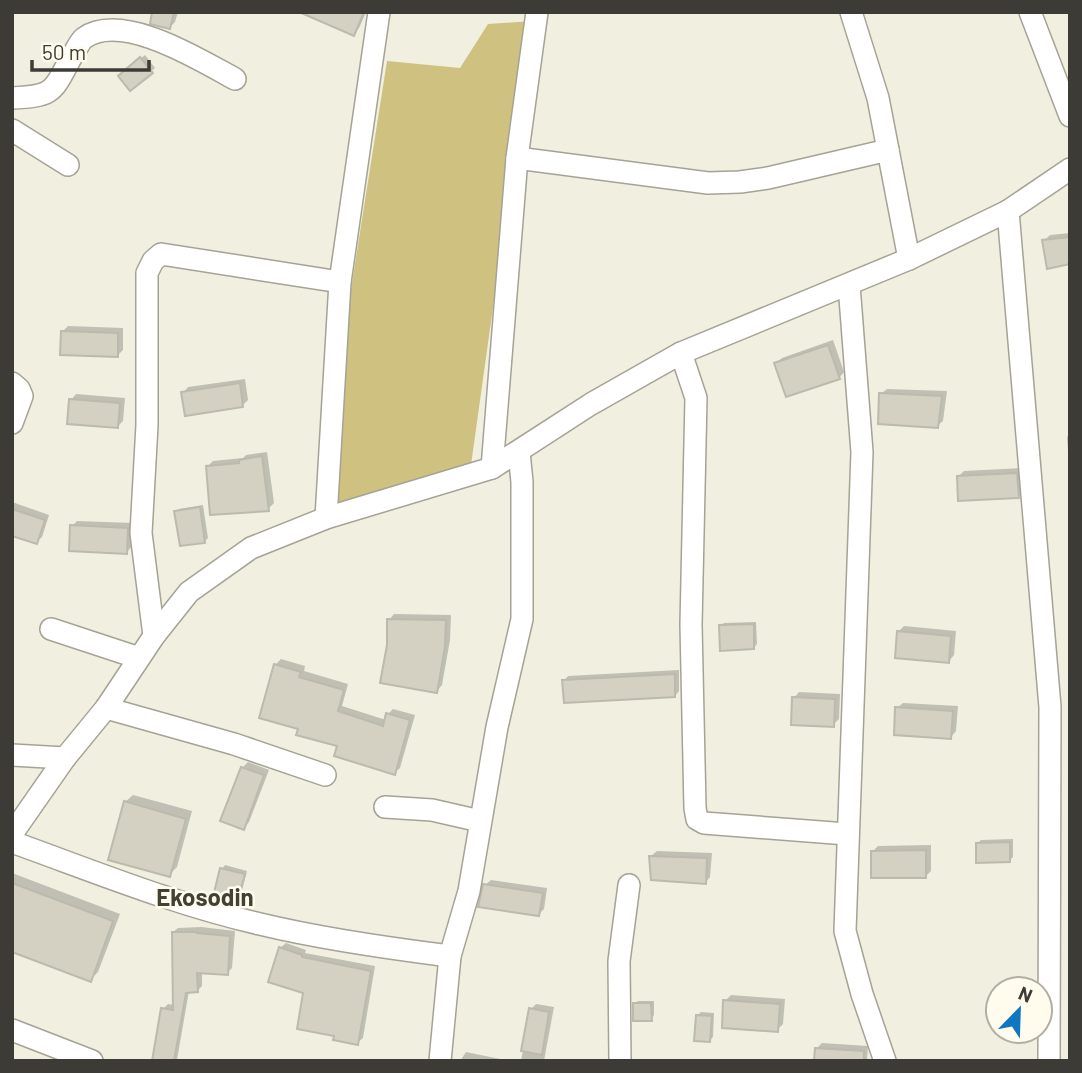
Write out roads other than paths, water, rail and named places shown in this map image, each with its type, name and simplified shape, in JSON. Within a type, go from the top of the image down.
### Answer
[{"type":"street","points":[[326,517],[340,282],[379,12]]},
{"type":"street","points":[[492,468],[517,158],[537,12]]},
{"type":"street","points":[[851,12],[878,98],[909,259]]},
{"type":"street","points":[[1030,12],[1070,116]]},
{"type":"street","points":[[12,98],[42,97],[52,91],[82,39],[98,32],[124,30],[176,47],[235,79]]},
{"type":"street","points":[[12,130],[68,164]]},
{"type":"street","points":[[517,158],[708,183],[740,183],[888,150]]},
{"type":"street","points":[[12,834],[65,758],[106,708],[154,636],[189,592],[251,548],[326,517],[492,468],[591,404],[681,353],[909,259],[1008,211],[1070,169]]},
{"type":"street","points":[[1008,211],[1050,707],[1049,1061]]},
{"type":"street","points":[[154,636],[141,533],[147,425],[147,273],[153,261],[161,254],[340,282]]},
{"type":"street","points":[[849,285],[862,452],[845,930],[862,994],[885,1061]]},
{"type":"street","points":[[681,353],[696,398],[691,625],[697,819],[704,823],[847,834]]},
{"type":"street","points":[[12,383],[22,396],[12,423]]},
{"type":"street","points":[[440,1061],[450,956],[469,891],[497,727],[522,619],[522,482],[519,452]]},
{"type":"street","points":[[51,629],[139,658]]},
{"type":"street","points":[[106,708],[234,744],[325,775]]},
{"type":"street","points":[[12,755],[65,758]]},
{"type":"street","points":[[385,807],[432,810],[480,821]]},
{"type":"street","points":[[12,842],[139,888],[259,924],[385,948],[450,956]]},
{"type":"street","points":[[620,1061],[619,961],[629,885]]},
{"type":"street","points":[[12,1030],[92,1061]]},
{"type":"district","name":"Ekosodin","points":[[205,896]]}]
